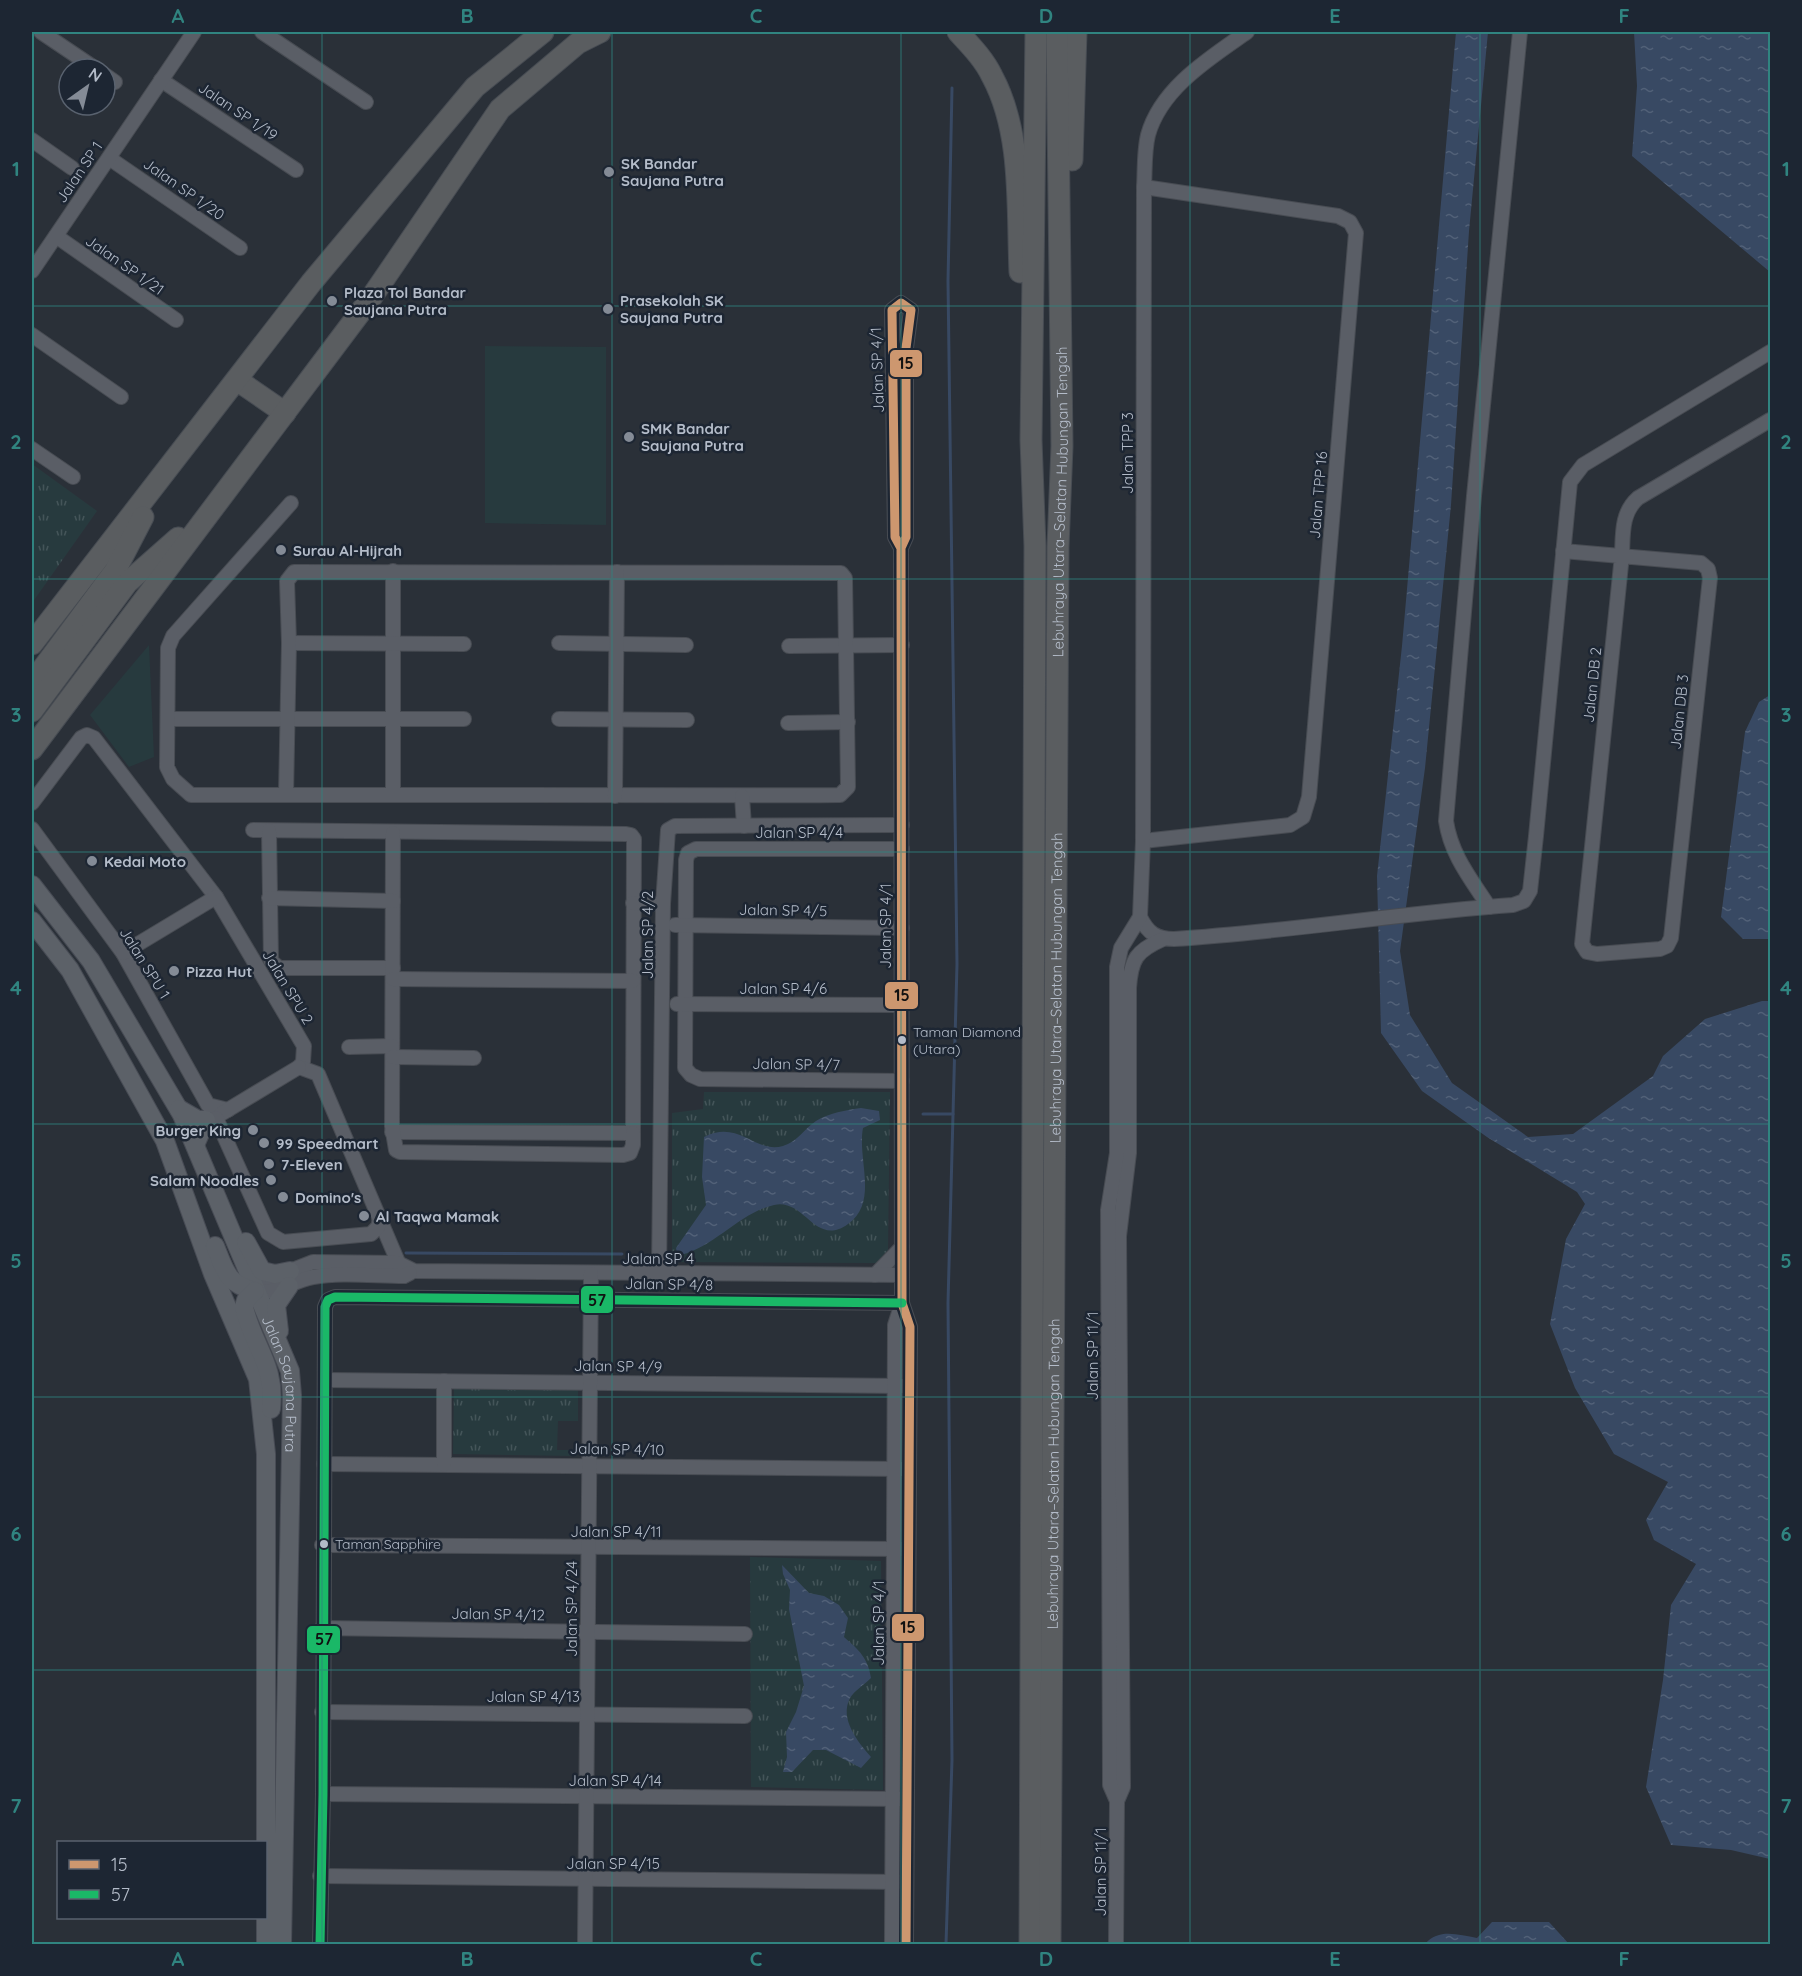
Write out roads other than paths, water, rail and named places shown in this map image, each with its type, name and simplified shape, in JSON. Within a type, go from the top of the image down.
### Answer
[{"type":"highway","points":[[32,645],[311,283],[475,87],[543,32]]},
{"type":"highway","points":[[32,748],[371,298],[500,109],[578,43],[600,32]]},
{"type":"highway","points":[[958,32],[992,76],[1010,132],[1017,187],[1031,440]]},
{"type":"highway","name":"Lebuhraya Utara–Selatan Hubungan Tengah","points":[[1030,1944],[1035,546],[1031,440],[1036,32]]},
{"type":"highway","name":"Lebuhraya Utara–Selatan Hubungan Tengah","points":[[1050,1944],[1058,559],[1062,446],[1057,32]]},
{"type":"highway","points":[[1062,446],[1076,32]]},
{"type":"highway","points":[[237,380],[285,413]]},
{"type":"highway","points":[[32,711],[121,577],[164,474]]},
{"type":"highway","points":[[32,683],[121,577],[211,510]]},
{"type":"main road","name":"Jalan Saujana Putra","points":[[32,885],[91,961],[179,1109],[287,1365],[292,1395],[282,1944]]},
{"type":"main road","name":"Jalan Saujana Putra","points":[[32,921],[70,970],[165,1141],[213,1275],[258,1379],[266,1454],[266,1841]]},
{"type":"main road","points":[[32,940],[70,987],[85,996]]},
{"type":"main road","points":[[179,1109],[198,1120],[213,1114]]},
{"type":"main road","points":[[213,1114],[198,1150],[262,1271],[289,1279],[276,1305],[275,1316],[287,1365]]},
{"type":"main road","points":[[165,1141],[181,1162],[231,1280],[237,1286],[255,1291],[246,1300],[244,1307],[272,1381],[266,1454]]},
{"type":"main road","name":"Jalan Saujana Putra","points":[[266,1919],[266,1944]]},
{"type":"street","points":[[41,32],[78,57]]},
{"type":"street","name":"Jalan SP 1","points":[[32,271],[194,32]]},
{"type":"street","points":[[262,32],[366,102]]},
{"type":"street","name":"Jalan TPP 3","points":[[1140,917],[1143,841],[1144,187],[1148,136],[1158,114],[1182,81],[1246,32]]},
{"type":"street","points":[[1490,907],[1459,862],[1449,842],[1446,821],[1474,496],[1520,32]]},
{"type":"street","name":"Jalan SP 1/19","points":[[161,80],[296,170]]},
{"type":"street","points":[[32,140],[72,168]]},
{"type":"street","name":"Jalan SP 1/20","points":[[109,158],[240,248]]},
{"type":"street","name":"Jalan TPP 16","points":[[1143,841],[1290,825],[1303,816],[1309,797],[1356,233],[1350,222],[1338,216],[1144,187]]},
{"type":"street","name":"Jalan SP 1/21","points":[[56,236],[176,320]]},
{"type":"street","name":"Jalan SP 4/1","points":[[902,548],[895,537],[892,310],[901,303],[910,310],[906,348],[906,537],[902,548],[902,1304],[895,1325],[909,1469],[910,1549],[900,1882],[906,1944]]},
{"type":"street","points":[[32,335],[121,397]]},
{"type":"street","points":[[1140,917],[1148,932],[1163,939],[1248,934],[1328,923],[1463,911],[1513,905],[1524,901],[1530,891],[1570,482],[1574,473],[1583,465],[1770,352]]},
{"type":"street","name":"Jalan DB 2","points":[[1667,946],[1660,949],[1597,954],[1587,952],[1582,944],[1624,518],[1628,507],[1638,498],[1770,420]]},
{"type":"street","points":[[32,449],[73,477]]},
{"type":"street","points":[[286,795],[289,643],[286,581],[294,572],[842,573],[845,578],[847,645],[848,787],[840,795],[742,796],[191,795],[173,779],[167,767],[168,648],[170,641],[291,503]]},
{"type":"street","points":[[1563,551],[1622,555]]},
{"type":"street","name":"Jalan DB 3","points":[[1622,555],[1701,563],[1708,569],[1710,579],[1671,938],[1667,946]]},
{"type":"street","points":[[393,571],[393,795]]},
{"type":"street","points":[[615,795],[617,572]]},
{"type":"street","points":[[289,643],[464,644]]},
{"type":"street","points":[[560,643],[686,645]]},
{"type":"street","points":[[789,646],[902,645]]},
{"type":"street","points":[[168,719],[464,719]]},
{"type":"street","points":[[559,719],[687,720]]},
{"type":"street","points":[[788,723],[848,722]]},
{"type":"street","name":"Jalan SPU 2","points":[[32,803],[75,747],[87,735],[94,738],[216,897],[304,1046],[303,1062],[299,1067]]},
{"type":"street","points":[[742,796],[744,826]]},
{"type":"street","name":"Jalan SP 4/2","points":[[659,1275],[663,904],[668,830],[675,826],[902,825]]},
{"type":"street","name":"Jalan SPU 1","points":[[32,829],[123,953],[213,1114],[268,1233],[274,1239],[283,1242],[371,1234],[378,1227],[380,1219]]},
{"type":"street","points":[[253,830],[632,835],[634,839],[633,1145],[630,1153],[623,1155],[400,1152],[393,1146],[393,833]]},
{"type":"street","name":"Jalan SPU 2","points":[[269,831],[268,898],[271,961],[274,966],[393,973]]},
{"type":"street","name":"Jalan SP 4/4","points":[[684,925],[686,860],[688,853],[696,849],[902,849]]},
{"type":"street","points":[[123,953],[216,897]]},
{"type":"street","points":[[268,898],[393,901]]},
{"type":"street","points":[[633,903],[663,904]]},
{"type":"street","name":"Jalan SP 11/1","points":[[1117,1800],[1110,1785],[1108,1210],[1117,1153],[1117,967],[1121,948],[1140,917]]},
{"type":"street","name":"Jalan SP 4/5","points":[[664,924],[902,928]]},
{"type":"street","points":[[684,925],[684,1004]]},
{"type":"street","name":"Jalan SP 11/1","points":[[1116,1944],[1117,1800],[1123,1787],[1119,1236],[1129,1153],[1129,988],[1131,967],[1136,956],[1146,947],[1163,939]]},
{"type":"street","points":[[393,973],[633,981]]},
{"type":"street","name":"Jalan SP 4/6","points":[[663,1004],[902,1005]]},
{"type":"street","name":"Jalan SP 4/7","points":[[684,1004],[685,1068],[690,1075],[700,1079],[902,1081]]},
{"type":"street","points":[[349,1047],[474,1059]]},
{"type":"street","points":[[213,1114],[299,1067],[305,1067],[318,1074],[398,1263]]},
{"type":"street","points":[[392,1132],[633,1133]]},
{"type":"street","points":[[875,1275],[902,1247]]},
{"type":"street","name":"Jalan SP 4","points":[[289,1279],[324,1261],[398,1263],[409,1274]]},
{"type":"street","name":"Jalan SP 4","points":[[255,1291],[267,1280],[325,1276],[409,1274],[902,1275]]},
{"type":"street","name":"Jalan SP 4/24","points":[[585,1944],[591,1274]]},
{"type":"street","name":"Jalan SP 4/8","points":[[326,1380],[325,1307],[328,1300],[335,1297],[902,1304]]},
{"type":"street","points":[[320,1944],[323,1794],[322,1545],[326,1380]]},
{"type":"street","name":"Jalan SP 4/9","points":[[326,1380],[902,1386]]},
{"type":"street","points":[[444,1381],[444,1464]]},
{"type":"street","name":"Jalan SP 4/1","points":[[901,1799],[895,1469],[902,1386]]},
{"type":"street","name":"Jalan SP 4/10","points":[[324,1464],[909,1469]]},
{"type":"street","name":"Jalan SP 4/11","points":[[322,1545],[910,1549]]},
{"type":"street","name":"Jalan SP 4/12","points":[[322,1628],[745,1634]]},
{"type":"street","name":"Jalan SP 4/13","points":[[322,1712],[745,1716]]},
{"type":"street","name":"Jalan SP 4/14","points":[[323,1794],[901,1799]]},
{"type":"street","name":"Jalan SP 4/15","points":[[320,1876],[900,1882]]},
{"type":"street","name":"Jalan SP 4/1","points":[[892,1944],[900,1882]]},
{"type":"water","points":[[1456,32],[1488,32],[1469,231],[1451,505],[1425,768],[1400,951],[1410,1015],[1452,1083],[1528,1137],[1573,1134],[1653,1076],[1663,1056],[1705,1019],[1762,1001],[1770,1001],[1770,1859],[1731,1850],[1671,1845],[1646,1787],[1663,1680],[1671,1605],[1696,1564],[1654,1540],[1646,1520],[1668,1482],[1614,1454],[1575,1388],[1550,1324],[1566,1239],[1585,1204],[1577,1192],[1487,1137],[1422,1091],[1381,1033],[1377,876],[1402,646]]},
{"type":"water","points":[[1634,32],[1770,32],[1770,272],[1632,156],[1637,86]]},
{"type":"water","points":[[1770,695],[1770,939],[1743,939],[1721,917],[1745,732],[1759,702]]},
{"type":"water","points":[[861,1108],[879,1111],[880,1120],[863,1128],[865,1192],[863,1204],[848,1224],[837,1230],[827,1230],[818,1227],[794,1208],[774,1205],[750,1215],[694,1251],[681,1255],[677,1253],[676,1248],[706,1205],[702,1177],[704,1137],[727,1132],[764,1145],[783,1146],[793,1141],[821,1118]]},
{"type":"water","points":[[782,1565],[809,1593],[824,1596],[839,1605],[848,1618],[844,1637],[858,1650],[868,1665],[871,1678],[852,1695],[847,1706],[848,1722],[871,1757],[861,1768],[826,1750],[813,1750],[792,1772],[783,1772],[787,1757],[786,1732],[796,1712],[804,1686],[789,1609],[790,1590]]},
{"type":"water","points":[[1492,1922],[1549,1922],[1569,1944],[1425,1944],[1430,1939],[1443,1934],[1477,1938]]},
{"type":"waterway","points":[[946,1944],[952,1760],[948,1303],[957,964],[948,281],[952,88]]},
{"type":"waterway","points":[[923,1114],[953,1114]]},
{"type":"waterway","points":[[406,1253],[622,1254]]},
{"type":"place","name":"SK Bandar Saujana Putra","points":[[609,172]]},
{"type":"place","name":"Plaza Tol Bandar Saujana Putra","points":[[332,301]]},
{"type":"place","name":"Prasekolah SK Saujana Putra","points":[[608,309]]},
{"type":"place","name":"SMK Bandar Saujana Putra","points":[[629,437]]},
{"type":"place","name":"Surau Al-Hijrah","points":[[281,550]]},
{"type":"place","name":"Kedai Moto","points":[[92,861]]},
{"type":"place","name":"Pizza Hut","points":[[174,971]]},
{"type":"place","name":"Taman Diamond (Utara)","points":[[902,1040]]},
{"type":"place","name":"Burger King","points":[[253,1130]]},
{"type":"place","name":"99 Speedmart","points":[[264,1143]]},
{"type":"place","name":"7-Eleven","points":[[269,1164]]},
{"type":"place","name":"Salam Noodles","points":[[271,1180]]},
{"type":"place","name":"Domino's","points":[[283,1197]]},
{"type":"place","name":"Al Taqwa Mamak","points":[[364,1216]]},
{"type":"place","name":"Taman Sapphire","points":[[324,1544]]}]
